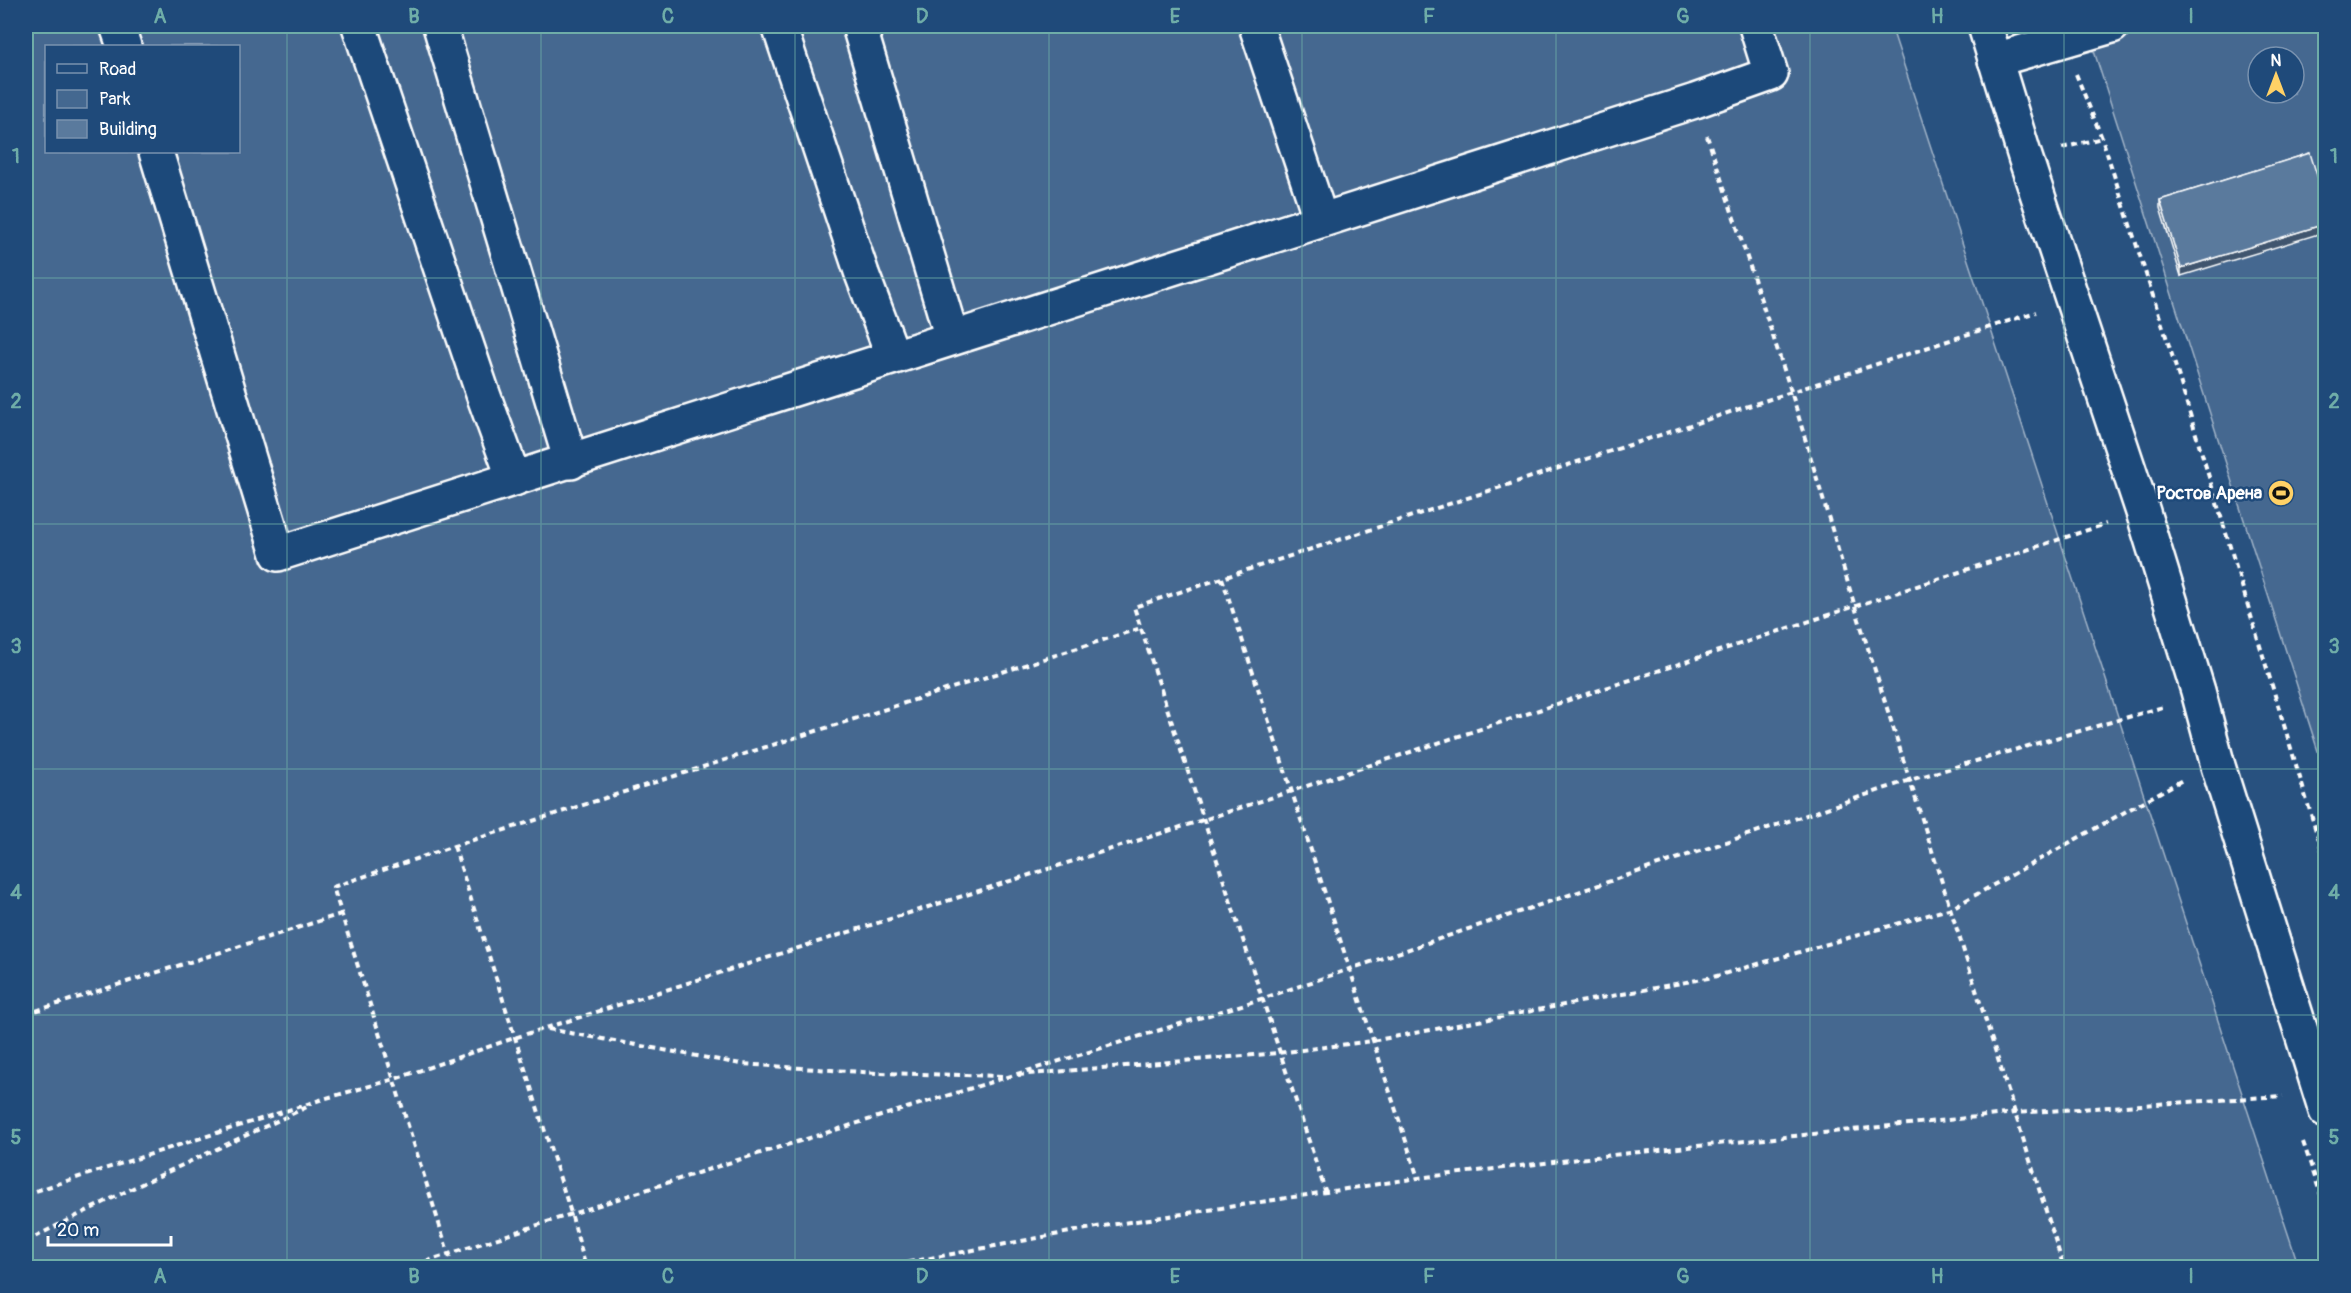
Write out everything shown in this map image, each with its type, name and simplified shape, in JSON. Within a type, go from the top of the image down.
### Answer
[{"type":"street","points":[[117,26],[124,45]]},
{"type":"street","points":[[359,26],[514,479]]},
{"type":"street","points":[[440,26],[571,462]]},
{"type":"street","points":[[779,26],[862,274],[893,356]]},
{"type":"street","points":[[859,26],[952,338]]},
{"type":"street","points":[[1256,26],[1321,220]]},
{"type":"street","points":[[156,153],[278,554],[1695,101],[1771,74],[1756,26]]},
{"type":"street","points":[[1985,26],[2072,303],[2143,512],[2198,691],[2218,766],[2325,1110]]},
{"type":"street","points":[[1995,60],[2112,26]]},
{"type":"path","points":[[2062,40],[2102,138],[2173,358],[2325,864]]},
{"type":"path","points":[[1695,101],[1791,391],[1856,607],[2064,1268]]},
{"type":"path","points":[[1326,1193],[1278,1053],[1134,608],[1791,391],[2042,310],[2072,303]]},
{"type":"path","points":[[26,1194],[323,1099],[394,1079],[514,1038],[1203,820],[2143,512]]},
{"type":"path","points":[[1222,578],[1418,1178]]},
{"type":"path","points":[[453,1268],[333,887],[454,846],[1141,628]]},
{"type":"path","points":[[406,1268],[571,1213],[1261,999],[1910,780],[2164,706],[2198,691]]},
{"type":"path","points":[[546,1029],[741,1064],[877,1073],[1011,1076],[1278,1053],[1372,1041],[1713,977],[1952,908],[2191,775],[2218,766]]},
{"type":"path","points":[[454,846],[571,1213],[586,1268]]},
{"type":"path","points":[[26,1014],[341,914]]},
{"type":"path","points":[[877,1268],[1097,1227],[1418,1178],[1621,1154],[2015,1113],[2288,1095],[2325,1110]]},
{"type":"path","points":[[26,1241],[323,1099]]},
{"type":"green space","points":[[26,26],[1891,26],[2299,1267],[26,1267]]},
{"type":"green space","name":"Ростов Арена","points":[[2086,26],[2325,26],[2325,773]]},
{"type":"building","points":[[2310,153],[2325,201],[2325,224],[2181,268],[2160,200]]},
{"type":"place","name":"Ростов Арена","points":[[2281,493]]}]
